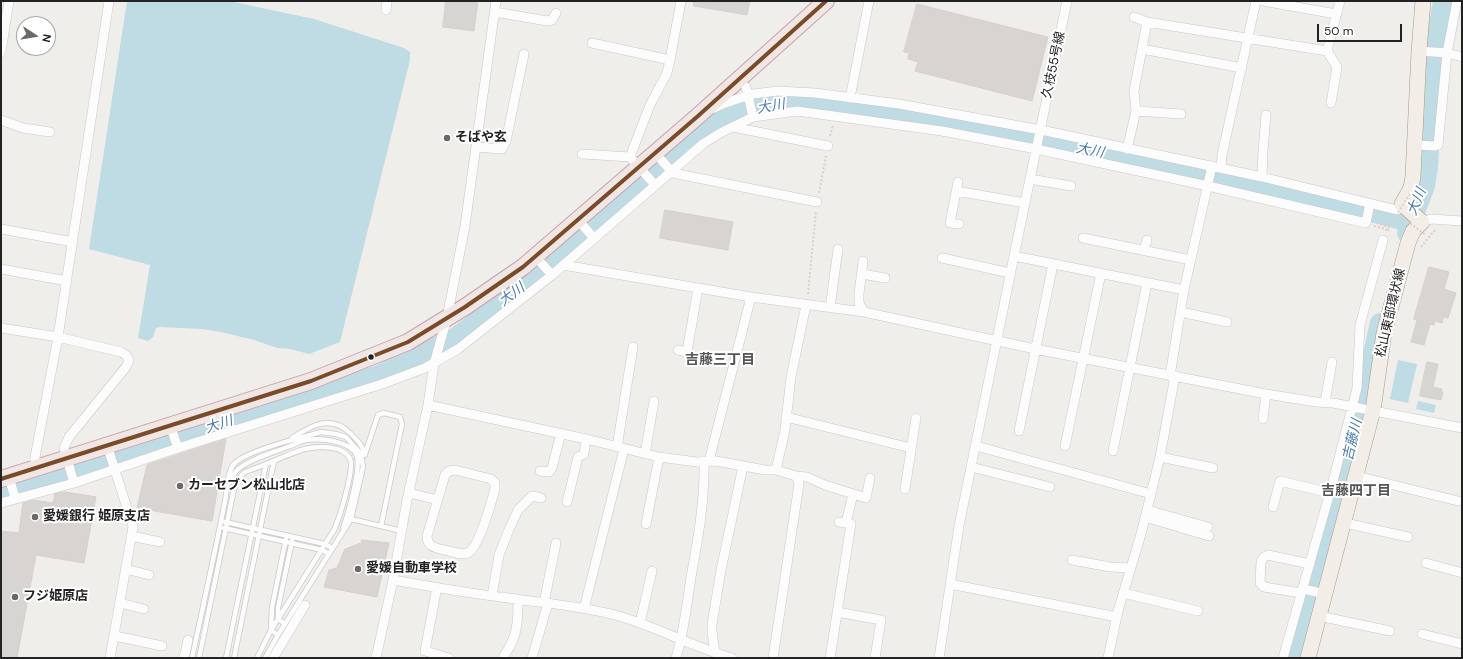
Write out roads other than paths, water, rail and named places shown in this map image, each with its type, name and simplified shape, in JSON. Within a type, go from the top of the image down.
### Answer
[{"type":"highway","points":[[7,480],[35,469],[67,462],[172,429],[311,381],[408,342],[523,267],[538,260],[581,223],[638,166],[658,156],[698,116],[748,91],[826,1]]},
{"type":"main road","points":[[1423,1],[1417,145],[1414,176],[1406,202],[1424,228]]},
{"type":"main road","name":"松山東部環状線","points":[[1308,658],[1319,616],[1323,593],[1357,476],[1371,410],[1384,333],[1408,243],[1413,231],[1424,228]]},
{"type":"street","points":[[1,52],[9,1]]},
{"type":"street","points":[[35,469],[35,457],[67,281],[109,1]]},
{"type":"street","points":[[376,658],[428,405],[434,364],[446,318],[465,226],[496,1]]},
{"type":"street","points":[[638,166],[650,105],[667,73],[681,1]]},
{"type":"street","points":[[850,98],[869,1]]},
{"type":"street","name":"久枝55号線","points":[[939,658],[960,526],[1010,273],[1068,1]]},
{"type":"street","points":[[1108,658],[1117,617],[1146,514],[1160,457],[1184,290],[1208,184],[1222,155],[1256,1]]},
{"type":"street","points":[[1263,1],[1336,14]]},
{"type":"street","points":[[1331,103],[1337,67],[1327,51],[1340,1]]},
{"type":"street","points":[[1417,145],[1434,151],[1438,145],[1445,53],[1457,1]]},
{"type":"street","points":[[495,12],[547,21],[552,20],[556,14]]},
{"type":"street","points":[[1134,17],[1147,22],[1327,51]]},
{"type":"street","points":[[1127,149],[1136,111],[1134,91],[1147,22]]},
{"type":"street","points":[[592,43],[670,60]]},
{"type":"street","points":[[1142,49],[1242,68]]},
{"type":"street","points":[[1422,51],[1445,53],[1462,57]]},
{"type":"street","points":[[476,147],[502,149],[506,141],[524,54]]},
{"type":"street","points":[[753,117],[748,91],[815,93],[899,104],[1041,130],[1262,177],[1397,210],[1406,202]]},
{"type":"street","points":[[1,503],[14,497],[73,481],[382,384],[434,364],[458,349],[563,265],[670,170],[704,143],[753,117],[797,111],[942,131],[1208,184],[1370,223],[1370,203]]},
{"type":"street","points":[[1136,111],[1181,114]]},
{"type":"street","points":[[1262,177],[1266,115]]},
{"type":"street","points":[[1,120],[23,128],[50,132]]},
{"type":"street","points":[[733,127],[828,146]]},
{"type":"street","points":[[582,154],[638,166],[654,184]]},
{"type":"street","points":[[658,156],[673,173],[817,202]]},
{"type":"street","points":[[1030,179],[1071,186]]},
{"type":"street","points":[[959,224],[950,223],[957,186],[1025,203]]},
{"type":"street","points":[[1424,228],[1431,219],[1462,221]]},
{"type":"street","points":[[581,223],[593,237]]},
{"type":"street","points":[[1,229],[73,242]]},
{"type":"street","points":[[1083,238],[1191,260]]},
{"type":"street","points":[[1144,250],[1147,240]]},
{"type":"street","points":[[1283,658],[1354,406],[1357,388],[1360,325],[1383,240]]},
{"type":"street","points":[[830,308],[838,249]]},
{"type":"street","points":[[1014,256],[1184,290]]},
{"type":"street","points":[[942,258],[1010,273]]},
{"type":"street","points":[[538,260],[551,274]]},
{"type":"street","points":[[864,261],[859,303],[864,312]]},
{"type":"street","points":[[1019,431],[1053,264]]},
{"type":"street","points":[[563,265],[806,306],[864,312],[997,341],[1172,376],[1266,394],[1354,406],[1462,428]]},
{"type":"street","points":[[1,269],[67,281]]},
{"type":"street","points":[[1065,446],[1101,273]]},
{"type":"street","points":[[862,274],[885,278]]},
{"type":"street","points":[[1113,451],[1147,282]]},
{"type":"street","points":[[678,350],[687,352],[698,288]]},
{"type":"street","points":[[676,658],[681,638],[702,506],[706,461],[751,297]]},
{"type":"street","points":[[776,470],[785,430],[792,377],[806,306]]},
{"type":"street","points":[[1181,312],[1227,322]]},
{"type":"street","points":[[1,328],[58,337],[122,352],[126,354],[129,360],[126,367],[69,437],[64,448],[73,481]]},
{"type":"street","points":[[584,609],[621,448],[633,347]]},
{"type":"street","points":[[1325,402],[1332,362]]},
{"type":"street","points":[[1263,419],[1266,394]]},
{"type":"street","points":[[645,454],[654,401]]},
{"type":"street","points":[[428,405],[561,433],[659,457],[716,461],[765,470],[776,470],[796,476],[807,476],[825,485],[866,498],[870,478]]},
{"type":"street","points":[[786,417],[911,448]]},
{"type":"street","points":[[905,489],[916,418]]},
{"type":"street","points":[[172,429],[178,447]]},
{"type":"street","points":[[540,472],[549,472],[552,468],[561,433]]},
{"type":"street","points":[[567,502],[578,457],[584,454],[586,439]]},
{"type":"street","points":[[976,446],[1151,494]]},
{"type":"street","points":[[109,449],[133,527],[110,658]]},
{"type":"street","points":[[646,524],[659,457]]},
{"type":"street","points":[[1160,457],[1213,468]]},
{"type":"street","points":[[718,655],[712,632],[712,624],[721,570],[743,466]]},
{"type":"street","points":[[972,467],[1050,487]]},
{"type":"street","points":[[455,470],[491,479],[495,483],[496,488],[486,521],[472,550],[461,554],[431,547],[427,542],[427,536],[438,500],[445,475],[455,470]]},
{"type":"street","points":[[772,658],[799,484],[796,476]]},
{"type":"street","points":[[1357,476],[1458,501]]},
{"type":"street","points":[[7,480],[14,497]]},
{"type":"street","points":[[1273,508],[1280,481],[1330,493]]},
{"type":"street","points":[[409,493],[438,500]]},
{"type":"street","points":[[830,658],[851,524],[842,522],[853,494]]},
{"type":"street","points":[[492,596],[499,555],[518,510],[532,496],[541,498]]},
{"type":"street","points":[[1146,514],[1208,532]]},
{"type":"street","points":[[1344,523],[1408,537]]},
{"type":"street","points":[[131,536],[160,542]]},
{"type":"street","points":[[532,658],[546,603],[556,543]]},
{"type":"street","points":[[1310,564],[1268,555],[1264,557],[1261,562],[1260,583],[1264,587],[1323,593]]},
{"type":"street","points":[[1072,560],[1110,567],[1131,568]]},
{"type":"street","points":[[1426,563],[1462,573]]},
{"type":"street","points":[[126,569],[149,575]]},
{"type":"street","points":[[640,623],[652,571]]},
{"type":"street","points":[[393,580],[616,615],[681,638],[718,655],[732,658]]},
{"type":"street","points":[[950,584],[1117,617]]},
{"type":"street","points":[[437,587],[425,651],[449,658]]},
{"type":"street","points":[[1124,593],[1198,611]]},
{"type":"street","points":[[503,658],[514,636],[517,621],[518,600]]},
{"type":"street","points":[[120,603],[144,609]]},
{"type":"street","points":[[273,658],[305,604]]},
{"type":"street","points":[[837,612],[881,620],[875,658]]},
{"type":"street","points":[[1319,616],[1390,631]]},
{"type":"street","points":[[1422,634],[1462,644]]},
{"type":"street","points":[[115,636],[162,646]]},
{"type":"street","points":[[184,658],[188,640]]},
{"type":"lane","points":[[273,658],[278,635],[284,624],[351,519],[365,454],[378,415],[384,413],[400,417],[402,424],[381,526]]},
{"type":"lane","points":[[287,442],[305,430],[328,422],[338,424],[346,429],[361,444],[365,454]]},
{"type":"lane","points":[[192,658],[221,521],[229,473],[234,464],[244,457],[321,432],[346,437],[361,454],[363,467]]},
{"type":"lane","points":[[228,484],[236,471],[249,462],[307,440],[326,440],[343,444],[352,449],[357,457],[357,467],[347,517],[340,535]]},
{"type":"lane","points":[[199,658],[234,489],[238,479],[245,472],[305,449],[322,447],[337,449],[345,453],[351,459],[351,468],[340,515],[326,544],[271,630],[257,658]]},
{"type":"lane","points":[[234,658],[274,461]]},
{"type":"lane","points":[[226,658],[266,464]]},
{"type":"lane","points":[[351,519],[402,531]]},
{"type":"lane","points":[[221,521],[326,544],[332,548]]},
{"type":"lane","points":[[219,527],[322,550],[329,554]]},
{"type":"lane","points":[[271,630],[272,607],[286,536]]},
{"type":"lane","points":[[278,619],[278,608],[293,537]]},
{"type":"lane","points":[[278,619],[284,624]]},
{"type":"lane","points":[[271,630],[278,635]]},
{"type":"water","points":[[127,1],[229,1],[314,19],[404,48],[410,52],[410,60],[340,342],[309,354],[290,349],[277,348],[254,340],[202,329],[160,327],[156,328],[153,337],[148,341],[138,338],[150,265],[89,249]]},
{"type":"water","points":[[1398,360],[1417,364],[1408,403],[1390,399]]},
{"type":"water","points":[[1418,401],[1436,405],[1434,413],[1416,409]]},
{"type":"waterway","name":"大川","points":[[1407,233],[1425,186],[1428,167],[1435,48],[1443,1]]},
{"type":"waterway","name":"大川","points":[[1,494],[379,375],[455,338],[535,278],[658,170],[720,121],[763,106],[798,103],[886,113],[989,131],[1192,172],[1410,222]]},
{"type":"waterway","name":"吉藤川","points":[[1295,658],[1350,456],[1380,323]]},
{"type":"place","name":"そばや玄","points":[[447,138]]},
{"type":"place","name":"カーセブン松山北店","points":[[180,486]]},
{"type":"place","name":"愛媛銀行 姫原支店","points":[[35,517]]},
{"type":"place","name":"愛媛自動車学校","points":[[358,569]]},
{"type":"place","name":"フジ姫原店","points":[[15,597]]},
{"type":"district","name":"吉藤三丁目","points":[[720,360]]},
{"type":"district","name":"吉藤四丁目","points":[[1356,491]]}]
